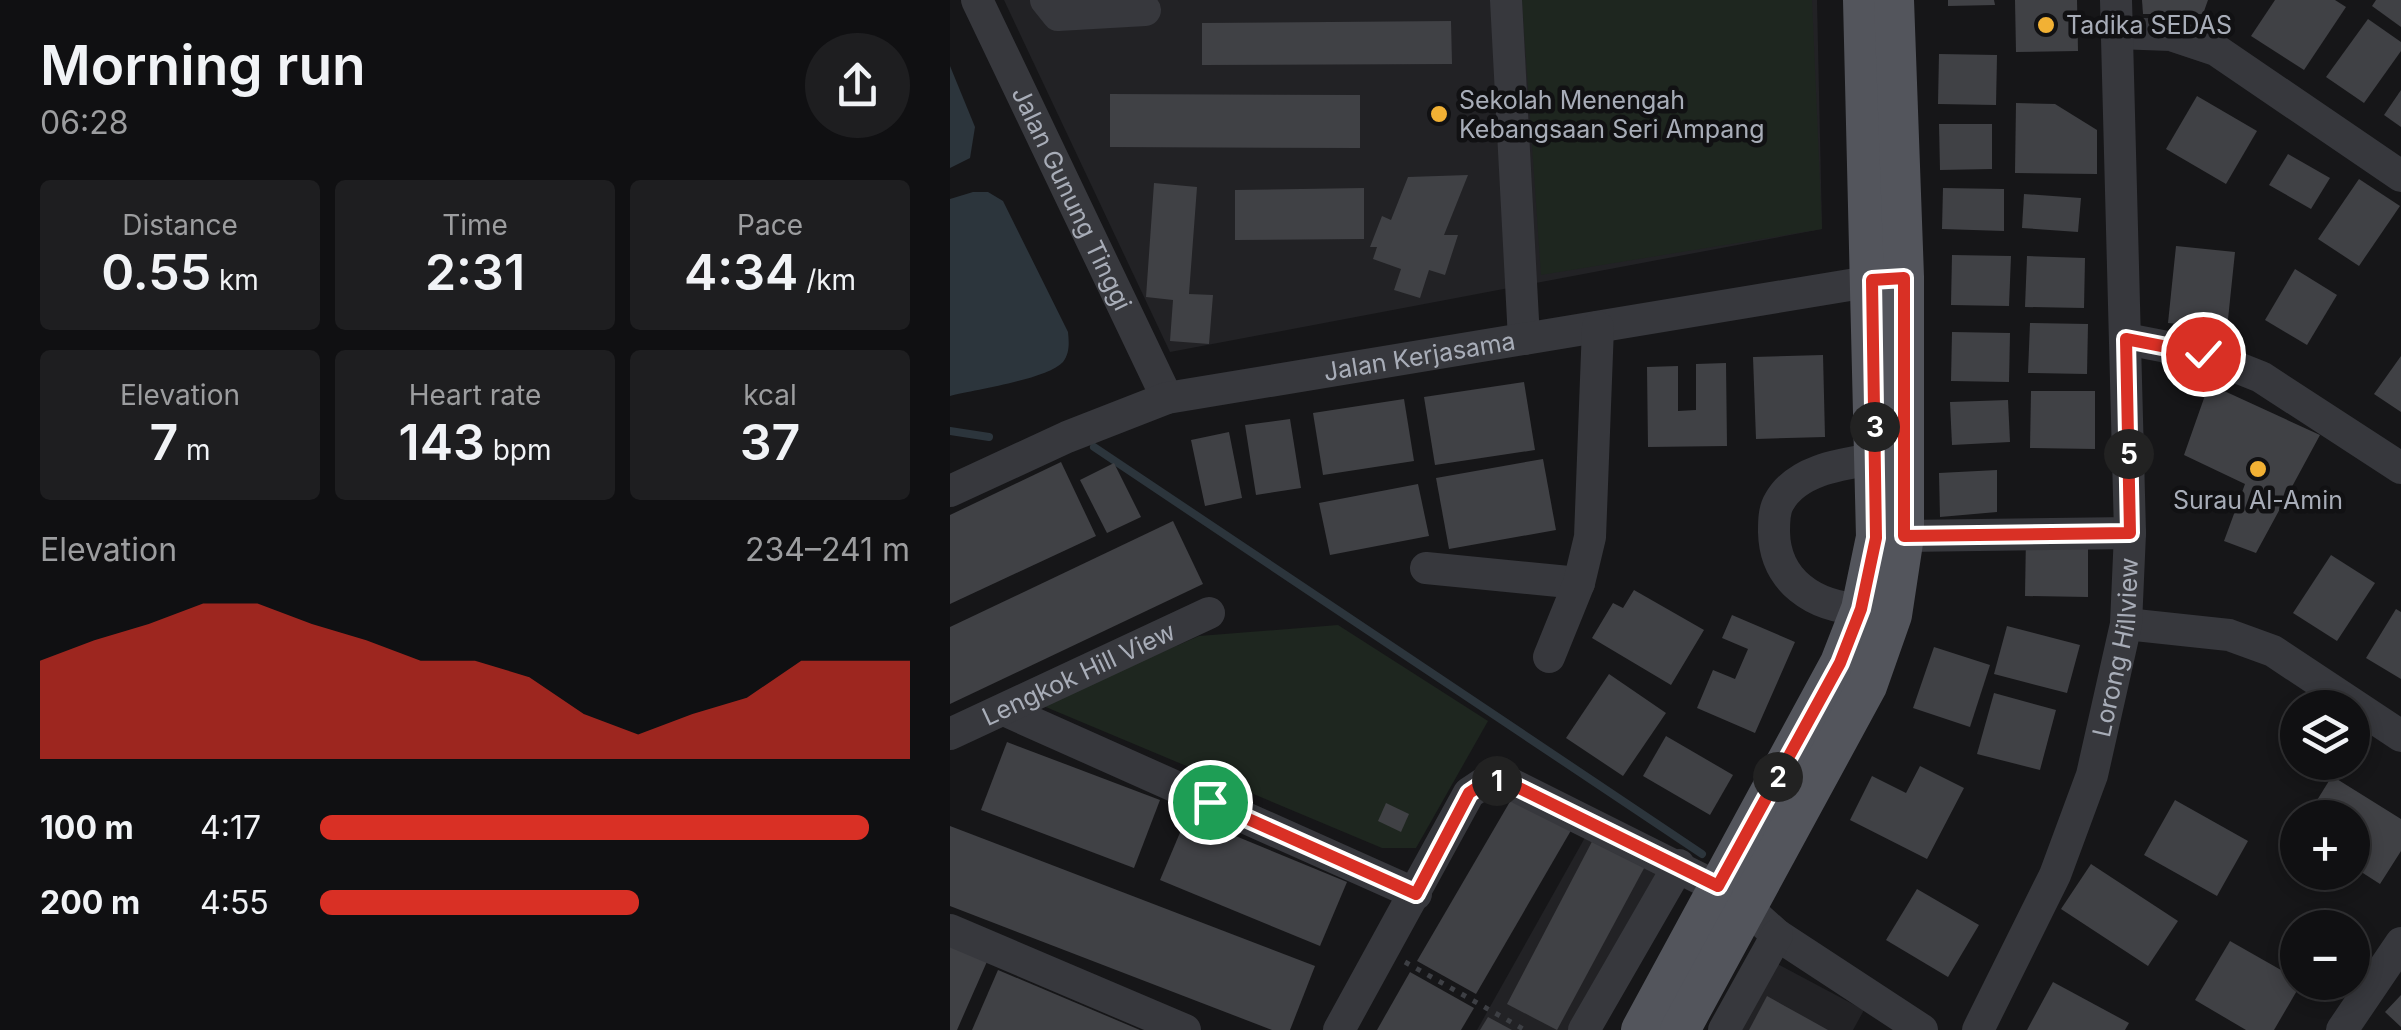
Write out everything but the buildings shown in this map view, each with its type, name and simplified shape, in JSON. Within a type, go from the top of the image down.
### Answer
[{"type":"main road","points":[[1641,1030],[1732,897],[1867,686],[1892,616],[1904,536],[1888,278],[1864,0]]},
{"type":"main road","points":[[1680,1030],[1732,897],[1840,663],[1861,609],[1876,538],[1875,459],[1888,278],[1894,0]]},
{"type":"street","name":"Jalan Gunung Tinggi","points":[[977,0],[1167,398]]},
{"type":"street","points":[[1046,0],[1058,15],[1145,10]]},
{"type":"street","points":[[1506,0],[1524,339]]},
{"type":"street","points":[[2116,16],[2216,50],[2401,176]]},
{"type":"street","name":"Lorong Hillview","points":[[1978,1030],[2056,875],[2092,774],[2126,624],[2130,533],[2116,16]]},
{"type":"street","name":"Jalan Kerjasama","points":[[950,490],[1167,398],[1888,278]]},
{"type":"street","points":[[1549,657],[1579,582],[1590,537],[1598,328]]},
{"type":"street","points":[[2126,339],[2203,354],[2261,377],[2401,468]]},
{"type":"street","points":[[1861,609],[1838,608],[1792,583],[1778,566],[1774,520],[1780,500],[1800,482],[1825,467],[1875,459]]},
{"type":"street","points":[[1904,536],[2130,533]]},
{"type":"street","points":[[1426,568],[1579,582]]},
{"type":"street","name":"Lengkok Hill View","points":[[950,734],[1209,613]]},
{"type":"street","points":[[2126,624],[2229,635],[2273,651],[2401,736]]},
{"type":"street","points":[[1004,710],[1416,894]]},
{"type":"street","points":[[1339,1030],[1469,793],[1484,783],[1503,780],[1679,865],[1732,897],[1777,935],[1922,1030]]},
{"type":"street","points":[[1584,1030],[1679,865]]},
{"type":"street","points":[[950,930],[1185,1030]]},
{"type":"street","points":[[1724,1030],[1777,935]]},
{"type":"street","points":[[2342,1030],[2401,943]]},
{"type":"path","points":[[1384,951],[1524,1030]]},
{"type":"shaded area","name":"Sekolah Menengah Kebangsaan Seri Ampang","points":[[1004,0],[1817,0],[1822,229],[1170,352]]},
{"type":"shaded area","points":[[1522,0],[1812,0],[1822,229],[1541,275]]},
{"type":"shaded area","points":[[950,66],[975,127],[970,158],[950,168]]},
{"type":"shaded area","points":[[988,192],[1003,201],[1068,332],[1068,347],[1063,362],[1042,374],[950,396],[950,199]]},
{"type":"shaded area","points":[[1338,625],[1488,721],[1416,848],[1382,848],[1041,705],[1199,636]]},
{"type":"shaded area","points":[[1592,825],[1665,866],[1573,1030],[1477,1030]]},
{"type":"shaded area","points":[[1774,962],[1864,1010],[1853,1030],[1737,1030]]},
{"type":"waterway","points":[[950,431],[989,437]]},
{"type":"waterway","points":[[1094,447],[1702,854]]},
{"type":"place","name":"Tadika SEDAS","points":[[2046,25]]},
{"type":"place","name":"Sekolah Menengah Kebangsaan Seri Ampang","points":[[1439,114]]},
{"type":"place","name":"Surau Al-Amin","points":[[2258,469]]},
{"type":"route","points":[[1210,802],[1416,894],[1469,793],[1484,783],[1503,780],[1718,886],[1840,663],[1861,609],[1876,538],[1872,280],[1904,278],[1904,536],[2130,533],[2126,339],[2203,354]]}]
